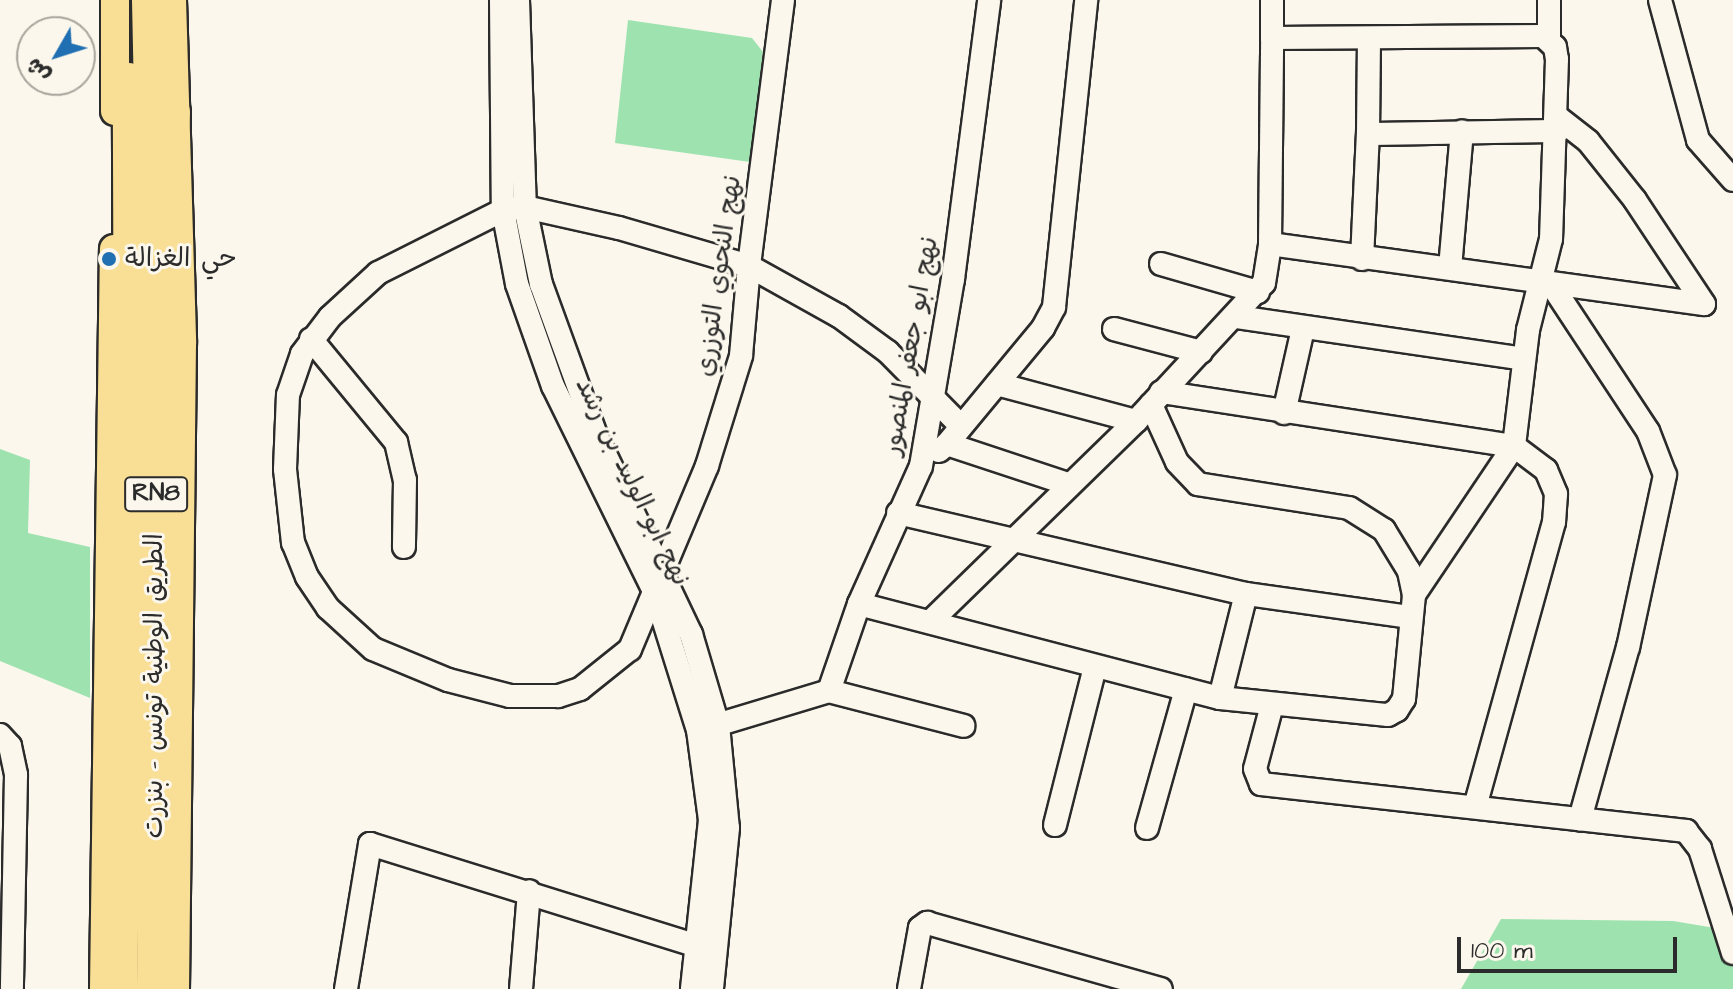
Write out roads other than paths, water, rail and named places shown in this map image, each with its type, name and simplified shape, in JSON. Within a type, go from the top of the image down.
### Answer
[{"type":"highway","name":"الطريق الوطنية تونس - بنزرت","points":[[121,989],[126,671],[129,0]]},
{"type":"highway","name":"الطريق الوطنية تونس - بنزرت","points":[[148,0],[157,433],[153,989]]},
{"type":"highway","points":[[157,433],[174,112]]},
{"type":"highway","name":"RN8","points":[[114,278],[126,671]]},
{"type":"highway","name":"RN8","points":[[157,433],[175,808]]},
{"type":"highway","name":"RN8","points":[[112,989],[123,810]]},
{"type":"main road","points":[[104,989],[115,0]]},
{"type":"main road","points":[[172,0],[182,343],[175,989]]},
{"type":"street","name":"نهج ابو الوليد بن رشد","points":[[501,0],[517,284],[553,386],[655,593],[708,728]]},
{"type":"street","name":"نهج ابو الوليد بن رشد","points":[[518,0],[514,208],[528,239],[565,358],[596,435],[664,568],[691,634],[708,728],[710,820],[706,949],[712,989]]},
{"type":"street","name":"نهج النحوي التوزري","points":[[311,339],[288,395],[286,501],[293,543],[307,577],[328,608],[373,649],[479,689],[510,696],[558,696],[580,689],[614,666],[642,631],[733,388],[783,0]]},
{"type":"street","name":"نهج ابو جعفر المنصور","points":[[829,691],[859,604],[921,466],[930,399],[953,279],[989,0]]},
{"type":"street","points":[[921,466],[997,384],[1054,307],[1086,0]]},
{"type":"street","points":[[931,621],[1149,406],[1258,292],[1269,270],[1272,0]]},
{"type":"street","points":[[1412,606],[1514,446],[1524,359],[1547,283],[1559,125],[1557,59],[1549,38],[1549,0]]},
{"type":"street","points":[[1660,0],[1698,140],[1733,180]]},
{"type":"street","points":[[1272,38],[1369,40],[1486,34],[1549,38]]},
{"type":"street","points":[[1362,259],[1369,40]]},
{"type":"street","points":[[1270,244],[1704,304],[1635,200],[1588,141],[1559,125],[1462,132],[1368,134]]},
{"type":"street","points":[[1450,268],[1462,132]]},
{"type":"street","points":[[404,547],[405,480],[396,442],[311,339],[378,273],[514,208],[749,266],[839,316],[888,352],[919,378],[953,434],[1068,484]]},
{"type":"street","points":[[1161,264],[1258,292]]},
{"type":"street","points":[[1547,283],[1648,431],[1665,475],[1628,647],[1580,819]]},
{"type":"street","points":[[1237,317],[1524,359]]},
{"type":"street","points":[[1114,329],[1201,352]]},
{"type":"street","points":[[1284,413],[1303,329]]},
{"type":"street","points":[[997,384],[1149,406],[1284,413],[1514,446],[1536,457],[1551,479],[1554,522],[1475,806]]},
{"type":"street","points":[[859,604],[1220,698],[1388,715],[1397,710],[1404,699],[1412,606],[1396,546],[1369,516],[1338,506],[1198,484],[1177,462],[1149,406]]},
{"type":"street","points":[[898,513],[1246,594],[1412,606]]},
{"type":"street","points":[[1220,698],[1246,594]]},
{"type":"street","points":[[1055,825],[1095,667]]},
{"type":"street","points":[[1147,828],[1186,689]]},
{"type":"street","points":[[708,728],[829,691],[964,726]]},
{"type":"street","points":[[1272,705],[1255,769],[1261,784],[1676,828],[1691,835],[1733,953]]},
{"type":"street","points":[[0,735],[10,746],[16,775],[12,989]]},
{"type":"street","points":[[346,989],[370,844],[529,891],[706,949]]},
{"type":"street","points":[[521,989],[529,891]]},
{"type":"street","points":[[909,989],[920,928],[927,923],[1122,984],[1161,989]]},
{"type":"street","name":"نهج ابو الوليد بن رشد","points":[[692,989],[706,949]]},
{"type":"place","name":"حي الغزالة","points":[[109,259]]}]
